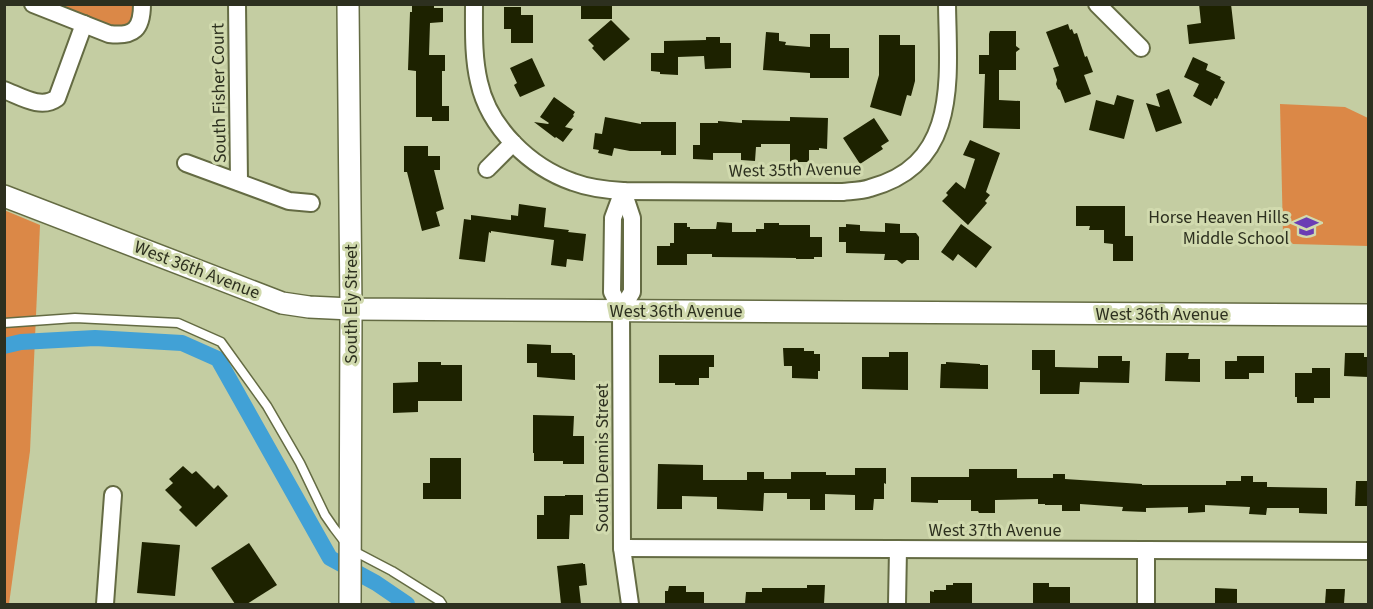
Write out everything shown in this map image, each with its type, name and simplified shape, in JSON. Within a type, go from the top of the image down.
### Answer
[{"type":"street","points":[[33,4],[109,34],[119,35],[137,29],[141,22],[142,4]]},
{"type":"street","name":"South Fisher Court","points":[[237,4],[239,182]]},
{"type":"street","name":"South Ely Street","points":[[348,4],[351,309],[350,604]]},
{"type":"street","points":[[474,4],[479,83],[490,111],[513,143],[488,169]]},
{"type":"street","name":"West 35th Avenue","points":[[513,143],[551,172],[574,183],[601,189],[843,192],[868,189],[903,174],[917,163],[929,149],[940,125],[948,87],[947,4]]},
{"type":"street","points":[[1097,4],[1141,48]]},
{"type":"street","points":[[4,90],[44,104],[57,98],[84,24]]},
{"type":"street","name":"South Fisher Court","points":[[186,162],[289,201],[311,203]]},
{"type":"street","name":"South Dennis Street","points":[[623,191],[632,218],[632,292],[621,310],[622,548],[630,604]]},
{"type":"street","name":"West 36th Avenue","points":[[4,196],[282,303],[309,308],[1368,315]]},
{"type":"street","points":[[105,604],[113,495]]},
{"type":"street","name":"West 37th Avenue","points":[[622,548],[1368,551]]},
{"type":"street","points":[[897,604],[898,549]]},
{"type":"street","points":[[1146,550],[1146,604]]},
{"type":"lane","points":[[4,323],[75,318],[178,323],[221,342],[267,406],[300,464],[350,562],[392,571],[442,604]]},
{"type":"shaded area","points":[[55,5],[134,5],[130,23],[119,28]]},
{"type":"shaded area","points":[[1280,104],[1345,107],[1368,118],[1368,246],[1293,244],[1283,235]]},
{"type":"shaded area","points":[[4,210],[40,225],[30,451],[9,604],[4,604]]},
{"type":"building","points":[[412,4],[434,4],[434,8],[443,8],[443,22],[430,23],[429,55],[445,55],[445,71],[442,71],[442,106],[449,106],[449,121],[432,121],[432,117],[416,117],[416,71],[408,70]]},
{"type":"building","points":[[581,4],[612,4],[612,19],[581,19]]},
{"type":"building","points":[[1199,4],[1231,4],[1235,39],[1189,44],[1187,25],[1201,23]]},
{"type":"building","points":[[504,7],[521,7],[521,15],[533,15],[533,43],[511,43],[511,29],[504,29]]},
{"type":"building","points":[[611,20],[630,39],[604,61],[588,40]]},
{"type":"building","points":[[1068,24],[1074,34],[1077,33],[1093,72],[1084,75],[1091,94],[1065,103],[1056,84],[1053,68],[1059,66],[1046,32]]},
{"type":"building","points":[[990,31],[1016,31],[1016,46],[1020,49],[1016,52],[1016,70],[999,70],[999,100],[1020,101],[1020,129],[983,128],[985,74],[979,74],[979,55],[989,55]]},
{"type":"building","points":[[766,32],[779,33],[779,41],[786,42],[785,45],[810,47],[810,34],[830,34],[830,48],[849,48],[849,78],[810,78],[810,73],[763,70]]},
{"type":"building","points":[[879,35],[900,35],[900,45],[915,45],[915,81],[911,96],[907,95],[901,116],[870,107],[879,75]]},
{"type":"building","points":[[706,37],[720,37],[720,43],[731,43],[731,68],[705,69],[704,56],[678,57],[678,75],[651,71],[651,53],[664,53],[664,41],[706,40]]},
{"type":"building","points":[[1193,57],[1208,64],[1206,70],[1221,77],[1220,79],[1225,82],[1211,106],[1193,96],[1199,84],[1184,77]]},
{"type":"building","points":[[532,58],[545,86],[520,97],[510,68]]},
{"type":"building","points":[[1169,89],[1182,123],[1156,132],[1146,103],[1160,107],[1156,94]]},
{"type":"building","points":[[1117,95],[1134,100],[1124,139],[1089,130],[1096,100],[1114,105]]},
{"type":"building","points":[[554,97],[575,112],[565,127],[573,129],[563,142],[534,122],[549,123],[540,117]]},
{"type":"building","points":[[605,117],[641,124],[641,122],[676,122],[676,155],[661,155],[661,151],[630,151],[614,148],[612,156],[598,153],[599,150],[593,149],[595,133],[602,134]]},
{"type":"building","points":[[790,117],[828,118],[827,149],[809,150],[809,162],[790,162],[790,144],[761,144],[761,147],[756,147],[755,161],[741,160],[741,153],[713,153],[713,160],[693,159],[693,145],[700,145],[700,123],[718,123],[718,121],[742,123],[742,120],[790,121]]},
{"type":"building","points":[[874,118],[889,141],[881,146],[883,149],[860,164],[843,138]]},
{"type":"building","points":[[970,140],[1000,153],[986,192],[990,195],[985,201],[987,203],[968,225],[942,201],[956,182],[965,189],[975,159],[963,155]]},
{"type":"building","points":[[404,146],[428,146],[428,156],[440,156],[440,170],[434,170],[444,209],[436,212],[440,226],[422,231],[407,172],[404,172]]},
{"type":"building","points":[[519,204],[546,208],[544,227],[586,234],[583,261],[567,259],[566,267],[551,265],[554,240],[491,231],[485,262],[459,259],[464,219],[471,220],[471,215],[511,220],[511,215],[518,216]]},
{"type":"building","points":[[1076,206],[1125,206],[1125,236],[1133,236],[1133,261],[1113,261],[1113,244],[1104,243],[1104,230],[1089,230],[1090,226],[1076,226]]},
{"type":"building","points":[[717,222],[732,223],[732,232],[756,232],[756,229],[764,229],[764,223],[810,225],[810,237],[822,237],[822,257],[796,259],[712,257],[712,254],[687,254],[687,265],[657,265],[657,246],[670,246],[670,243],[674,243],[674,223],[687,223],[690,229],[716,229]]},
{"type":"building","points":[[885,223],[900,224],[900,233],[916,233],[919,237],[919,260],[907,260],[902,264],[897,260],[884,260],[885,254],[846,253],[846,242],[839,242],[839,227],[846,227],[846,224],[860,225],[860,231],[885,232]]},
{"type":"building","points":[[961,224],[992,247],[976,268],[958,254],[953,261],[941,252]]},
{"type":"building","points":[[527,344],[551,345],[551,353],[575,355],[575,380],[537,377],[537,363],[527,363]]},
{"type":"building","points":[[783,348],[804,348],[804,351],[814,351],[814,354],[820,354],[818,379],[792,378],[792,366],[784,366]]},
{"type":"building","points":[[1032,350],[1055,350],[1055,367],[1098,368],[1098,356],[1122,356],[1122,361],[1130,361],[1129,383],[1080,382],[1079,394],[1040,394],[1040,370],[1032,370]]},
{"type":"building","points":[[889,352],[908,352],[908,390],[862,389],[862,357],[889,357]]},
{"type":"building","points":[[1166,353],[1189,353],[1188,359],[1200,359],[1200,382],[1165,381]]},
{"type":"building","points":[[1345,353],[1364,353],[1364,357],[1368,357],[1368,377],[1344,376]]},
{"type":"building","points":[[659,355],[714,355],[714,367],[709,367],[709,378],[699,378],[699,385],[659,383]]},
{"type":"building","points":[[1237,356],[1264,356],[1264,373],[1249,373],[1249,379],[1225,379],[1225,361],[1237,361]]},
{"type":"building","points":[[418,362],[462,365],[462,401],[418,401],[418,412],[393,413],[393,383],[418,382]]},
{"type":"building","points":[[946,362],[988,365],[988,389],[940,388],[941,364],[946,364]]},
{"type":"building","points":[[1312,368],[1330,368],[1330,398],[1314,398],[1314,403],[1297,403],[1295,373],[1312,373]]},
{"type":"building","points":[[533,415],[574,416],[573,436],[584,436],[584,464],[534,461]]},
{"type":"building","points":[[430,458],[461,458],[461,499],[423,499],[423,483],[430,483]]},
{"type":"building","points":[[658,464],[703,465],[703,480],[747,480],[747,472],[764,472],[764,479],[791,479],[791,472],[855,475],[855,468],[886,468],[886,484],[884,483],[884,499],[874,499],[873,510],[855,510],[855,495],[825,494],[825,510],[810,510],[810,499],[787,499],[787,493],[764,493],[763,511],[717,509],[717,497],[682,496],[682,509],[657,509]]},
{"type":"building","points":[[183,466],[192,474],[196,471],[214,489],[218,485],[228,496],[196,527],[179,510],[182,507],[165,490],[173,483],[169,479]]},
{"type":"building","points":[[969,469],[1017,469],[1017,478],[1053,478],[1053,474],[1065,474],[1065,479],[1142,485],[1226,485],[1226,481],[1241,481],[1241,476],[1253,476],[1253,482],[1267,482],[1267,487],[1327,488],[1327,514],[1299,513],[1299,508],[1267,508],[1266,515],[1249,514],[1250,507],[1205,505],[1205,512],[1188,513],[1188,507],[1146,508],[1146,512],[1122,511],[1123,507],[1080,504],[1080,511],[1062,511],[1062,505],[1038,504],[1038,499],[995,500],[995,513],[979,513],[971,511],[971,500],[938,500],[938,503],[911,502],[911,477],[969,477]]},
{"type":"building","points":[[1356,481],[1368,481],[1368,506],[1355,506]]},
{"type":"building","points":[[583,495],[583,515],[570,515],[569,539],[537,539],[537,515],[544,515],[544,496]]},
{"type":"building","points":[[142,542],[180,545],[175,596],[137,593]]},
{"type":"building","points":[[249,543],[277,585],[247,604],[235,604],[211,568]]},
{"type":"building","points":[[583,563],[587,585],[579,586],[581,604],[561,604],[557,566]]},
{"type":"building","points":[[953,583],[972,583],[972,604],[930,604],[930,591],[946,590],[946,585],[953,585]]},
{"type":"building","points":[[1033,583],[1049,583],[1049,587],[1070,587],[1070,604],[1033,604]]},
{"type":"building","points":[[807,585],[825,585],[824,604],[745,604],[746,592],[762,592],[762,588],[807,588]]},
{"type":"building","points":[[669,586],[686,586],[686,592],[704,592],[704,604],[665,604],[665,591],[668,591]]},
{"type":"building","points":[[1215,588],[1237,589],[1237,604],[1215,604]]},
{"type":"building","points":[[1326,589],[1345,589],[1344,604],[1325,604]]},
{"type":"waterway","points":[[4,346],[21,342],[95,338],[182,343],[218,359],[330,558],[376,583],[407,604]]},
{"type":"place","name":"Horse Heaven Hills Middle School","points":[[1307,227]]}]
